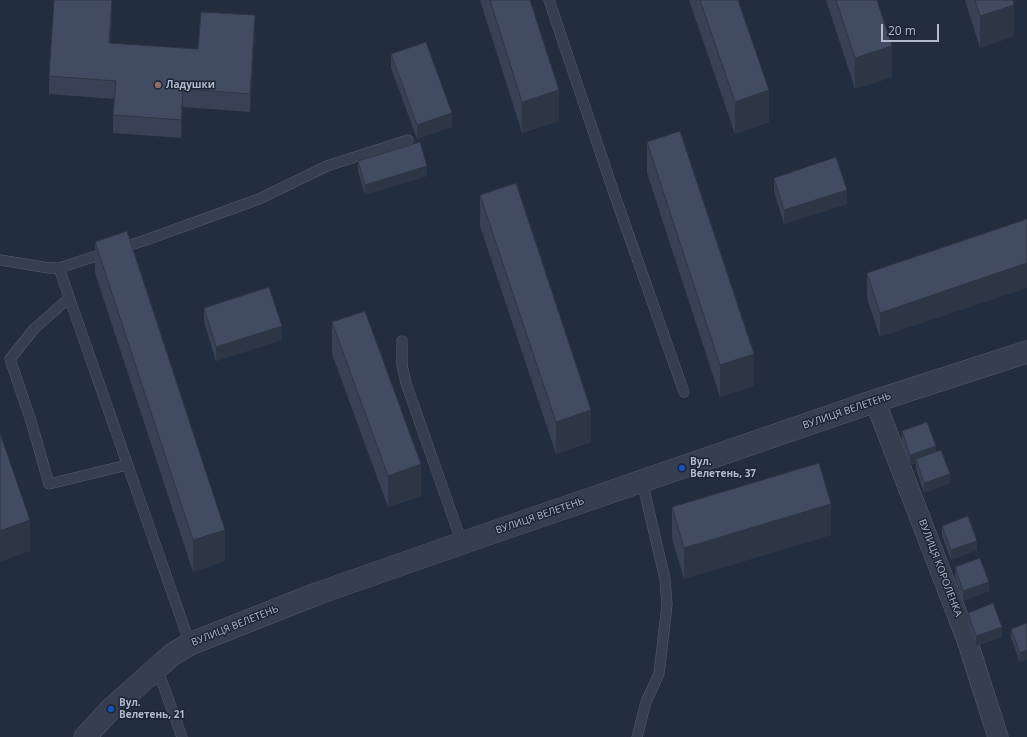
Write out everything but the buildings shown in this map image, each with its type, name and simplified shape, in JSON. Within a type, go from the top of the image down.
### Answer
[{"type":"street","name":"ВУЛИЦЯ ВЕЛЕТЕНЬ","points":[[85,737],[110,709],[173,654],[190,644],[319,593],[462,543],[875,401],[1027,352]]},
{"type":"street","name":"ВУЛИЦЯ КОРОЛЕНКА","points":[[875,401],[967,640],[998,737]]},
{"type":"lane","points":[[549,0],[615,196],[684,392]]},
{"type":"lane","points":[[0,260],[48,268],[59,268],[146,240],[252,202],[327,166],[408,140]]},
{"type":"lane","points":[[59,268],[190,644]]},
{"type":"lane","points":[[69,298],[34,329],[10,359],[31,421],[49,484],[127,465]]},
{"type":"lane","points":[[402,341],[402,365],[406,383],[462,543]]},
{"type":"lane","points":[[637,737],[646,702],[659,674],[667,605],[665,579],[642,481]]},
{"type":"lane","points":[[157,668],[182,737]]},
{"type":"place","name":"Ладушки","points":[[158,85]]},
{"type":"place","name":"Вул. Велетень, 37","points":[[682,468]]},
{"type":"place","name":"Вул. Велетень, 21","points":[[111,709]]}]
